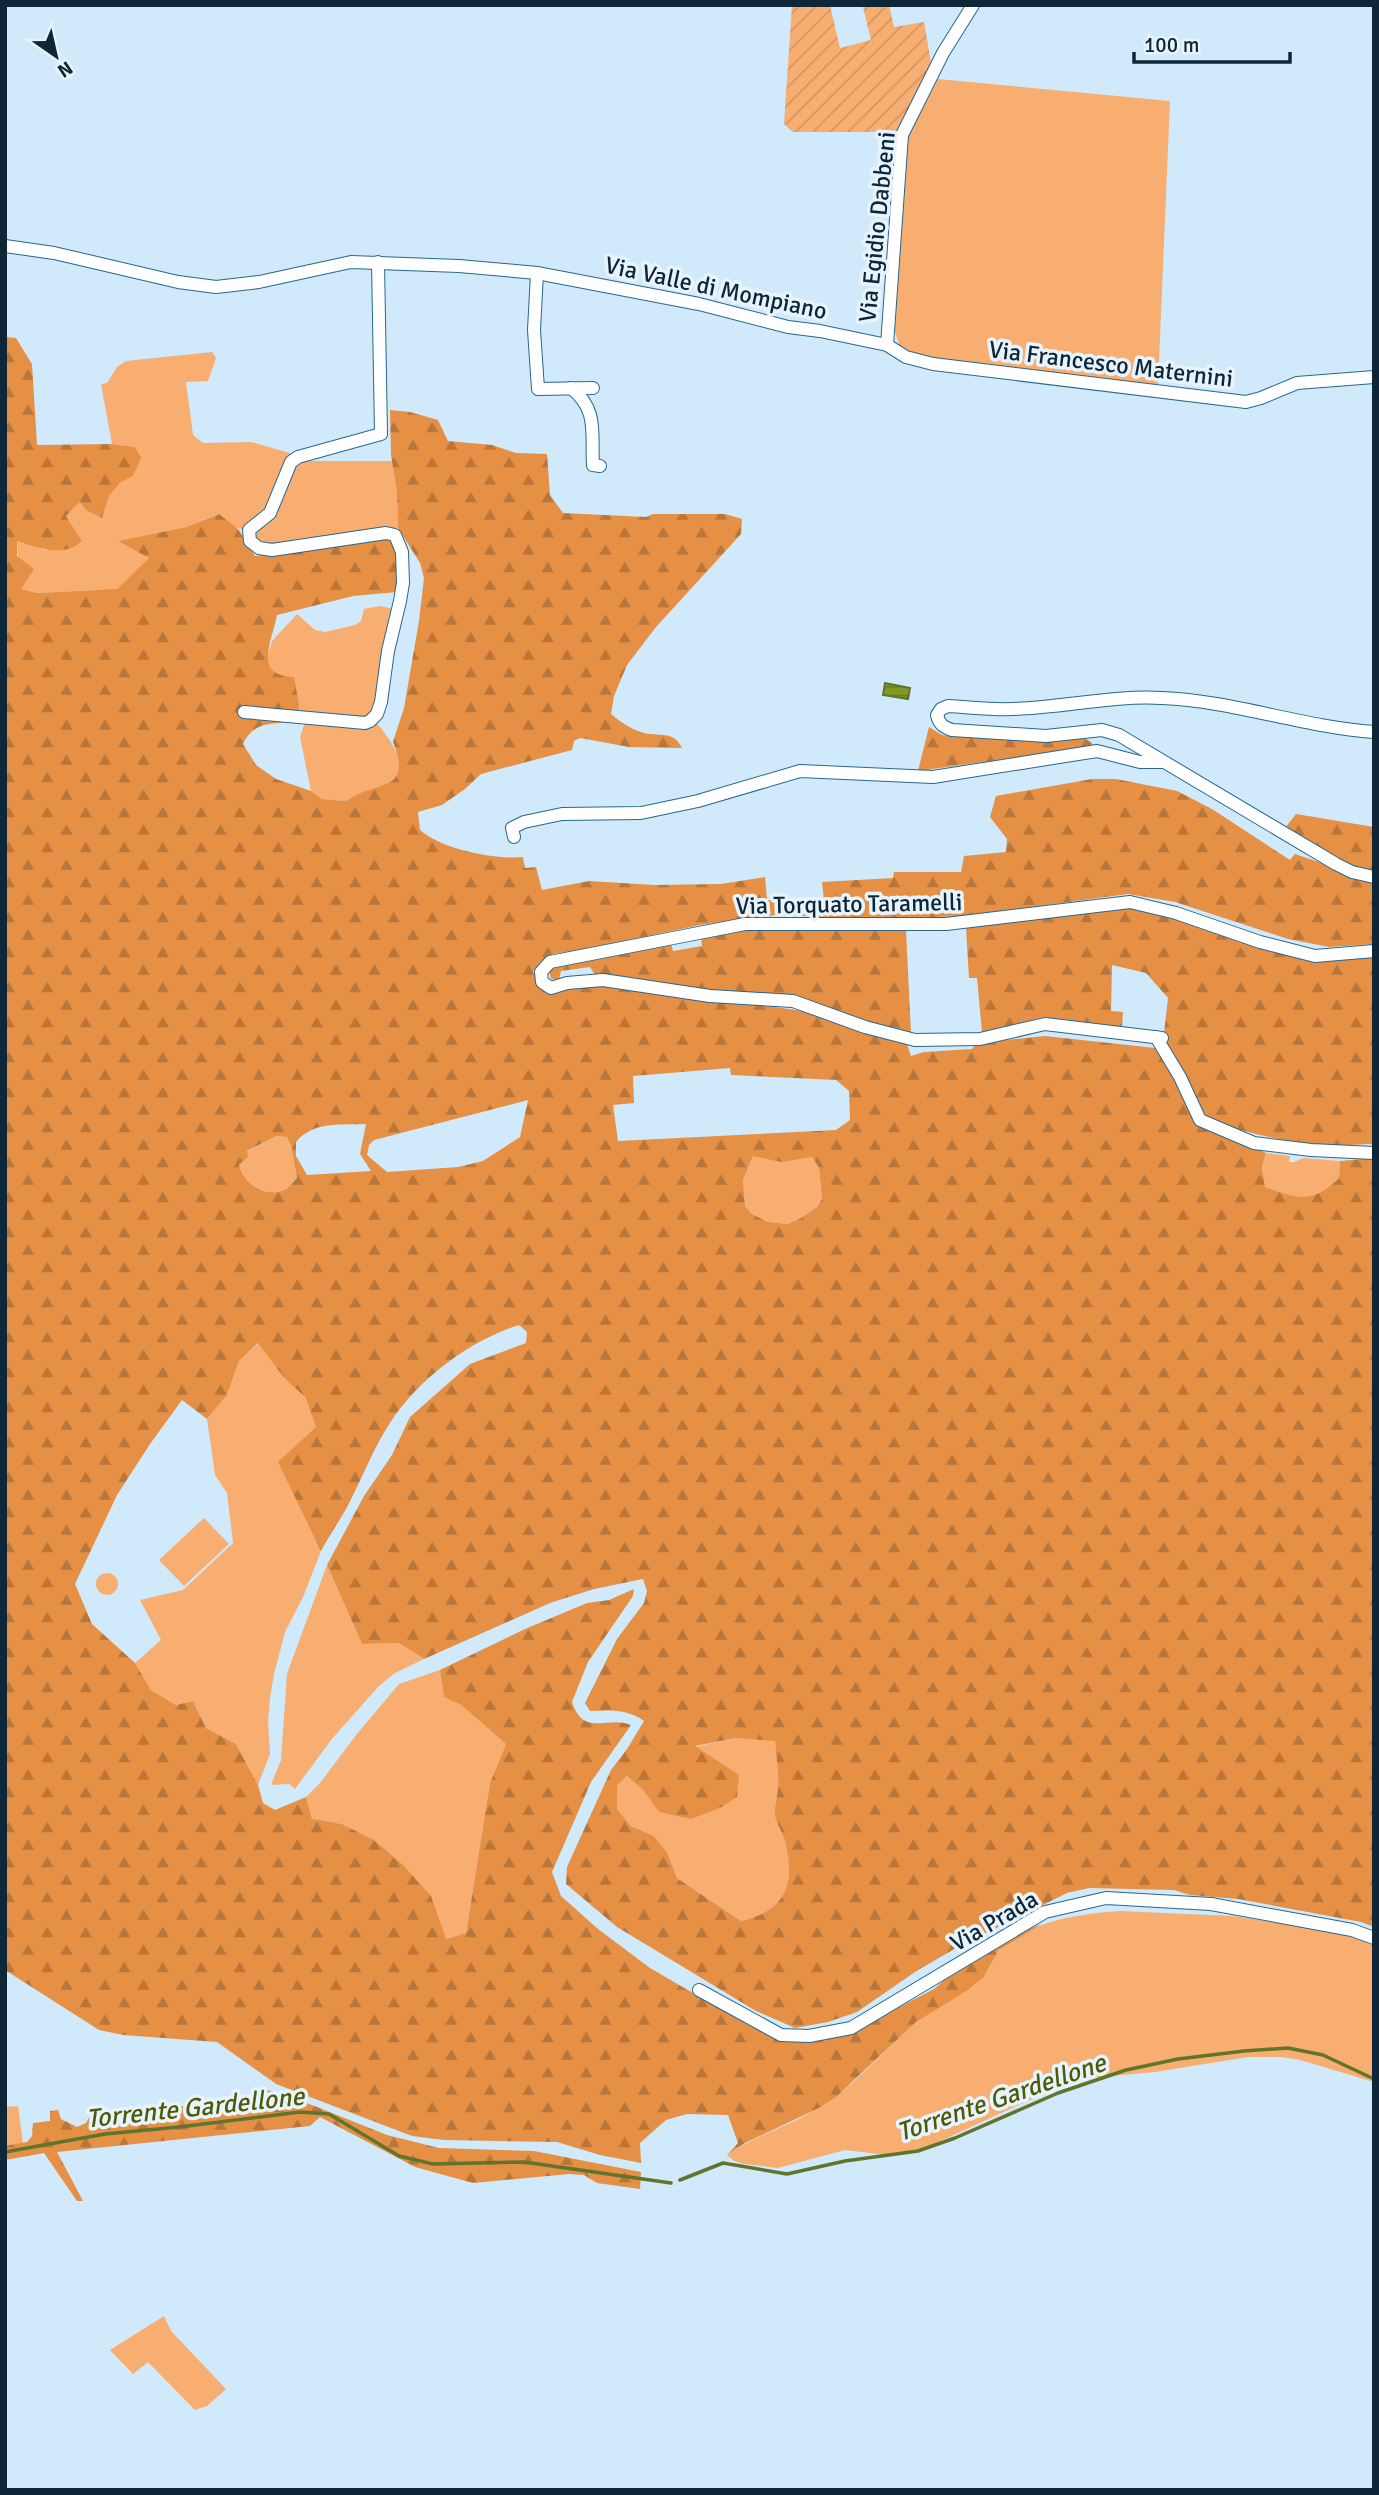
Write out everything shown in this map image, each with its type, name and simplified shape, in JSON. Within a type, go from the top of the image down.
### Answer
[{"type":"street","name":"Via Egidio Dabbeni","points":[[887,345],[902,135],[943,53],[973,5]]},
{"type":"street","name":"Via Valle di Mompiano","points":[[5,246],[54,253],[178,282],[216,287],[259,282],[351,262],[537,274],[699,304],[788,327],[887,345]]},
{"type":"street","points":[[244,712],[365,723],[377,714],[381,702],[388,651],[403,583],[402,552],[395,535],[386,533],[272,550],[259,548],[250,541],[249,530],[270,513],[291,462],[298,457],[381,434],[378,262]]},
{"type":"street","points":[[537,274],[534,331],[538,389],[593,388]]},
{"type":"street","name":"Via Francesco Maternini","points":[[887,345],[906,357],[933,364],[1246,402],[1297,383],[1374,377]]},
{"type":"street","points":[[571,388],[587,404],[590,414],[593,428],[593,465]]},
{"type":"street","points":[[1374,732],[1344,730],[1235,707],[1163,698],[1130,698],[1012,709],[948,706],[937,715],[938,722],[952,730],[1046,736],[1102,730],[1119,736],[1336,864],[1352,872],[1374,877]]},
{"type":"street","points":[[1097,751],[1102,730]]},
{"type":"street","points":[[514,836],[512,828],[524,822],[562,814],[641,813],[698,801],[800,771],[933,777],[1097,751],[1140,762],[1164,762]]},
{"type":"street","name":"Via Torquato Taramelli","points":[[1374,951],[1315,956],[1260,942],[1176,913],[1130,902],[946,924],[745,924],[550,962],[541,972],[542,982],[551,988],[567,983],[603,980],[710,996],[793,1001],[865,1027],[915,1040],[980,1039],[1045,1024],[1159,1038],[1200,1120],[1254,1143],[1311,1150],[1374,1153]]},
{"type":"street","name":"Via Prada","points":[[699,1990],[781,2035],[809,2036],[851,2028],[1045,1912],[1106,1898],[1211,1905],[1352,1930],[1374,1938]]},
{"type":"shaded area","points":[[792,5],[830,5],[840,48],[871,40],[863,7],[889,5],[894,27],[924,22],[931,63],[898,132],[793,132],[784,124]]},
{"type":"shaded area","points":[[938,79],[1170,101],[1158,385],[935,359],[908,354],[900,347],[895,332],[895,305],[906,141]]},
{"type":"shaded area","points":[[212,352],[216,358],[208,381],[186,382],[193,435],[203,443],[251,442],[293,454],[280,486],[259,520],[250,527],[238,529],[218,514],[186,527],[119,541],[150,558],[117,589],[37,593],[20,589],[17,541],[45,550],[82,541],[66,516],[81,501],[102,517],[109,496],[121,482],[135,447],[112,444],[101,384],[107,383],[117,367],[126,361]]},
{"type":"shaded area","points":[[299,461],[392,461],[397,493],[398,528],[294,543],[262,544],[255,540],[252,534]]},
{"type":"shaded area","points":[[380,606],[394,609],[373,713],[365,719],[298,715],[281,677],[270,669],[266,659],[272,641],[297,614],[315,630],[325,632],[355,625],[361,621],[364,609]]},
{"type":"shaded area","points":[[885,683],[910,688],[908,699],[883,695]]},
{"type":"shaded area","points":[[375,721],[398,756],[400,766],[392,781],[346,801],[322,799],[311,791],[300,737],[305,722]]},
{"type":"shaded area","points":[[276,1136],[287,1137],[297,1178],[286,1189],[277,1192],[263,1191],[245,1178],[239,1165],[248,1157],[246,1152]]},
{"type":"shaded area","points":[[1266,1153],[1290,1156],[1289,1162],[1304,1158],[1340,1161],[1339,1178],[1321,1193],[1304,1197],[1265,1187],[1262,1167]]},
{"type":"shaded area","points":[[753,1156],[812,1157],[819,1168],[822,1199],[817,1207],[788,1224],[768,1222],[752,1214],[745,1206],[743,1180]]},
{"type":"shaded area","points":[[259,1343],[285,1379],[305,1397],[316,1427],[307,1518],[321,1551],[303,1597],[285,1632],[270,1698],[270,1754],[258,1785],[236,1744],[206,1728],[193,1701],[176,1705],[151,1690],[135,1663],[161,1640],[140,1600],[183,1590],[233,1543],[227,1493],[215,1475],[207,1419],[227,1395],[239,1361]]},
{"type":"shaded area","points":[[204,1518],[229,1544],[184,1586],[159,1560]]},
{"type":"shaded area","points":[[327,1565],[362,1644],[399,1643],[424,1659],[395,1673],[379,1686],[331,1740],[295,1789],[289,1784],[271,1785],[281,1760],[287,1674]]},
{"type":"shaded area","points":[[103,1573],[111,1573],[118,1580],[118,1588],[111,1595],[103,1595],[96,1588],[96,1580]]},
{"type":"shaded area","points":[[440,1670],[444,1697],[461,1705],[506,1744],[490,1783],[466,1933],[446,1939],[374,1840],[342,1824],[312,1820],[306,1797],[399,1684]]},
{"type":"shaded area","points":[[736,1738],[775,1740],[778,1789],[775,1815],[785,1841],[790,1871],[788,1883],[778,1902],[769,1910],[741,1921],[677,1878],[667,1852],[654,1836],[631,1826],[617,1809],[617,1786],[627,1776],[642,1789],[659,1812],[694,1747]]},
{"type":"shaded area","points":[[1120,1911],[1233,1916],[1355,1935],[1374,1942],[1374,2082],[1300,2060],[1248,2057],[1155,2072],[1075,2079],[919,2151],[887,2155],[845,2150],[778,2168],[744,2164],[727,2155],[823,2106],[835,2097],[921,2018],[976,1984],[985,1975],[998,1952],[1014,1939],[1057,1920]]},
{"type":"shaded area","points":[[18,2106],[23,2144],[5,2146],[5,2107]]},
{"type":"shaded area","points":[[164,2316],[171,2331],[226,2389],[207,2406],[195,2410],[148,2362],[133,2374],[110,2350]]},
{"type":"green space","points":[[5,337],[16,338],[32,364],[37,445],[112,444],[135,447],[141,458],[133,476],[121,482],[109,496],[102,518],[86,510],[80,502],[66,516],[82,541],[75,546],[51,550],[17,541],[17,556],[34,569],[21,589],[37,593],[117,589],[149,558],[118,541],[186,527],[219,514],[238,529],[255,556],[316,549],[387,536],[396,556],[397,592],[353,596],[277,615],[269,646],[269,664],[273,671],[294,677],[299,705],[297,721],[259,727],[253,730],[243,744],[256,765],[276,779],[311,791],[322,799],[346,801],[388,783],[395,778],[398,770],[393,742],[404,708],[424,578],[420,563],[398,528],[390,410],[410,412],[438,420],[448,441],[492,445],[516,453],[547,454],[550,495],[563,513],[646,517],[653,514],[725,514],[742,519],[741,534],[656,627],[627,665],[614,696],[611,714],[618,720],[647,734],[670,736],[682,748],[629,747],[580,738],[574,741],[572,750],[481,774],[442,805],[418,812],[420,830],[441,843],[484,855],[523,857],[525,868],[536,867],[542,890],[589,881],[654,885],[721,884],[765,877],[767,900],[824,900],[822,882],[893,878],[894,872],[961,872],[964,856],[1006,852],[1007,839],[990,817],[996,796],[1092,779],[1116,779],[1177,791],[1212,809],[1290,860],[1295,854],[1374,881],[1374,944],[1329,947],[1288,939],[1175,902],[1128,894],[963,916],[882,919],[776,915],[700,925],[553,954],[541,961],[533,972],[539,984],[611,984],[803,1011],[907,1044],[911,1056],[924,1052],[972,1049],[977,1043],[1045,1036],[1155,1048],[1177,1079],[1196,1117],[1266,1153],[1262,1167],[1265,1187],[1296,1196],[1312,1196],[1339,1178],[1340,1161],[1374,1158],[1374,1927],[1361,1922],[1238,1899],[1190,1895],[1174,1890],[1089,1888],[1067,1893],[956,1948],[915,1972],[857,2012],[828,2022],[795,2028],[756,2011],[617,1927],[566,1884],[567,1867],[611,1770],[644,1721],[625,1712],[590,1711],[585,1703],[617,1639],[644,1603],[647,1591],[643,1579],[594,1589],[550,1603],[424,1659],[399,1643],[362,1644],[327,1565],[364,1496],[392,1455],[410,1417],[470,1364],[526,1343],[527,1332],[519,1325],[499,1332],[461,1353],[410,1397],[385,1431],[346,1509],[321,1551],[278,1462],[316,1427],[305,1397],[285,1379],[258,1343],[239,1361],[227,1395],[207,1419],[182,1400],[117,1495],[75,1584],[92,1624],[135,1663],[151,1690],[176,1705],[193,1701],[206,1728],[236,1744],[258,1785],[263,1803],[275,1810],[306,1797],[312,1819],[342,1824],[374,1840],[404,1866],[431,1896],[446,1939],[466,1933],[490,1783],[506,1744],[461,1705],[444,1697],[440,1670],[587,1603],[609,1600],[634,1589],[633,1596],[588,1662],[572,1702],[577,1713],[590,1722],[631,1725],[591,1782],[552,1872],[561,1896],[598,1929],[650,1968],[748,2025],[787,2042],[859,2028],[934,1989],[949,1976],[1019,1933],[1042,1924],[999,1950],[983,1978],[916,2022],[836,2097],[819,2108],[745,2143],[727,2155],[738,2143],[728,2115],[687,2114],[666,2120],[640,2143],[641,2163],[600,2155],[557,2142],[444,2140],[412,2136],[276,2084],[217,2042],[123,2035],[99,2030],[5,1970]],"holes":[[[730,1068],[731,1075],[836,1080],[849,1091],[850,1120],[836,1130],[618,1141],[613,1105],[634,1103],[633,1076]],[[528,1100],[520,1137],[483,1161],[458,1167],[387,1172],[367,1155],[369,1145],[374,1140]],[[366,1124],[360,1154],[371,1171],[307,1175],[296,1156],[296,1142],[311,1130],[328,1126]],[[276,1136],[287,1137],[297,1178],[286,1189],[277,1192],[256,1188],[245,1178],[239,1165],[248,1157],[247,1151]],[[753,1156],[781,1162],[812,1157],[819,1168],[822,1199],[817,1207],[801,1218],[788,1224],[768,1222],[752,1214],[745,1206],[743,1180]],[[736,1738],[775,1741],[778,1783],[775,1816],[785,1841],[788,1883],[778,1902],[768,1910],[741,1921],[677,1878],[667,1852],[654,1836],[631,1826],[617,1809],[617,1786],[627,1776],[642,1789],[659,1812],[691,1819],[722,1807],[737,1797],[739,1775],[695,1746]]]},
{"type":"green space","points":[[929,727],[942,735],[1086,739],[1092,743],[1091,747],[918,771]]},
{"type":"green space","points":[[1296,814],[1374,827],[1374,874],[1346,865],[1285,828]]},
{"type":"green space","points":[[1129,905],[1269,950],[1374,955],[1374,1144],[1326,1146],[1289,1141],[1244,1131],[1201,1117],[1163,1042],[1168,998],[1146,973],[1112,965],[1111,1011],[1123,1012],[1122,1027],[1044,1017],[982,1032],[977,978],[969,978],[966,928]]},
{"type":"green space","points":[[746,928],[906,930],[911,1033],[883,1027],[812,1001],[710,992],[595,975],[590,967],[561,971],[559,980],[551,979],[549,970],[565,964],[671,943],[673,951],[702,946],[701,937]]},
{"type":"green space","points":[[259,2087],[387,2135],[439,2148],[534,2151],[641,2172],[640,2189],[597,2183],[584,2175],[569,2174],[473,2183],[415,2167],[320,2117],[310,2126],[57,2152],[83,2201],[77,2201],[44,2153],[5,2160],[5,2146],[27,2142],[32,2136],[33,2123],[50,2121],[50,2111],[58,2110],[61,2119],[77,2127],[86,2123],[89,2118],[144,2108],[229,2104],[258,2107]]},
{"type":"waterway","name":"Torrente Gardellone","points":[[680,2180],[723,2163],[787,2174],[845,2161],[918,2151],[955,2138],[1058,2093],[1126,2070],[1178,2059],[1288,2048],[1323,2055],[1374,2079]]},
{"type":"waterway","name":"Torrente Gardellone","points":[[5,2152],[105,2134],[300,2112],[329,2114],[399,2156],[433,2164],[524,2162],[671,2183]]}]
